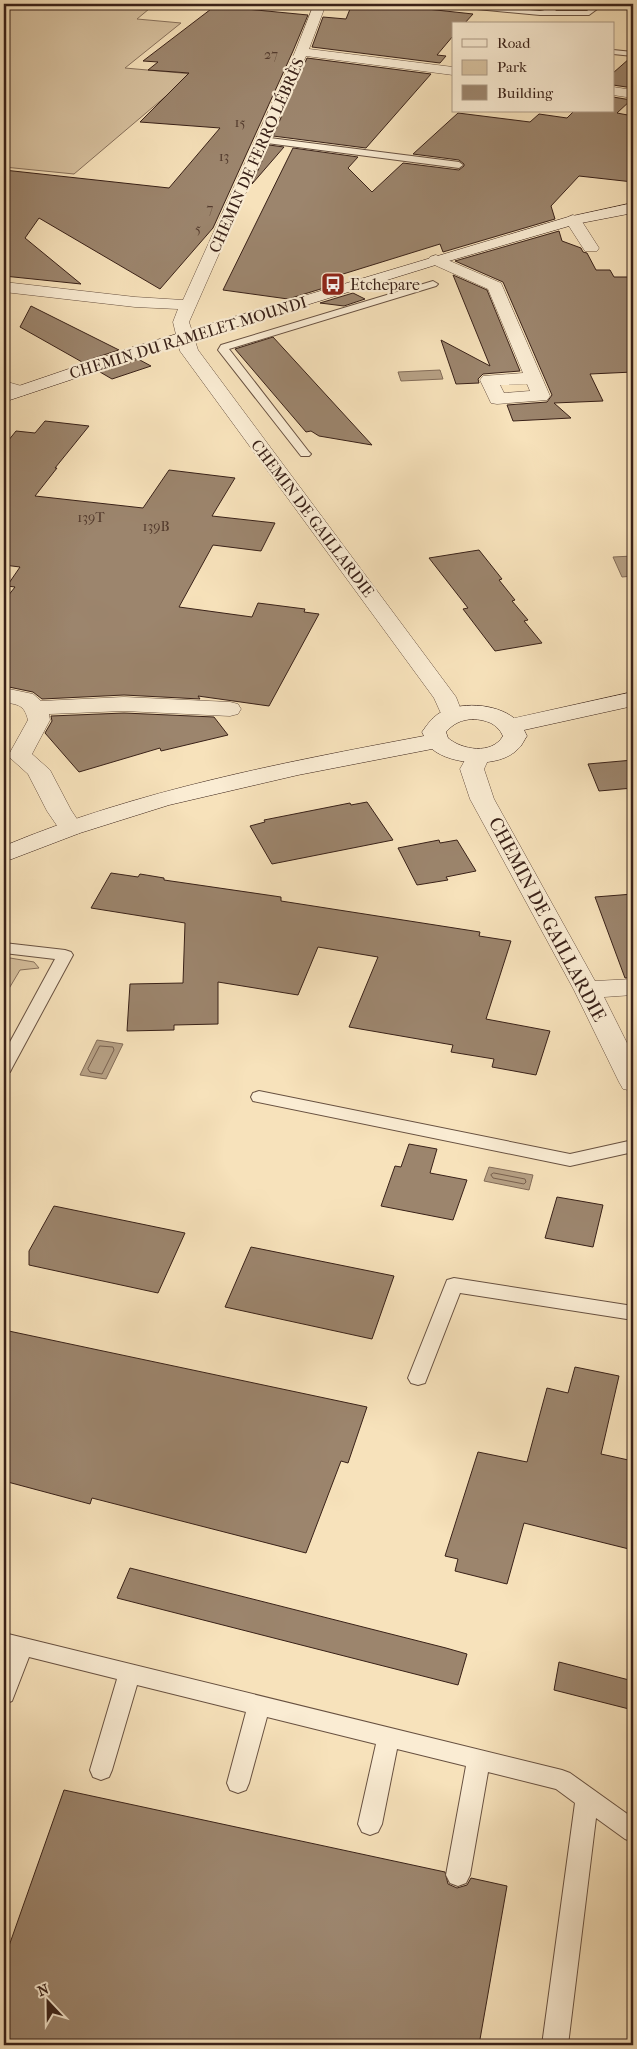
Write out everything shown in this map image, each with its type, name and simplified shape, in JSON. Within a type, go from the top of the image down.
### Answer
[{"type":"street","name":"CHEMIN DE FERRO LÉBRÈS","points":[[184,337],[181,322],[301,52],[320,4]]},
{"type":"street","points":[[301,52],[452,71]]},
{"type":"street","points":[[614,91],[633,94]]},
{"type":"street","name":"CHEMIN DU RAMELET MOUNDI","points":[[9,391],[436,260],[573,220],[633,208]]},
{"type":"street","points":[[573,220],[592,248]]},
{"type":"street","points":[[436,260],[495,286],[532,378]]},
{"type":"street","points":[[4,287],[135,302],[190,305]]},
{"type":"street","name":"CHEMIN DE GAILLARDIE","points":[[184,337],[188,350],[457,708]]},
{"type":"street","points":[[4,695],[25,699],[36,708],[39,720],[12,758],[38,770],[59,811],[71,828]]},
{"type":"street","points":[[511,726],[540,718],[633,699]]},
{"type":"street","points":[[36,708],[61,705],[124,704],[230,709]]},
{"type":"street","points":[[457,708],[488,714],[501,719],[511,726],[514,736],[509,746],[496,753],[478,756],[461,754],[447,749],[437,742],[434,732],[440,722],[457,708]]},
{"type":"street","points":[[4,855],[71,828],[154,802],[232,782],[437,742]]},
{"type":"street","name":"CHEMIN DE GAILLARDIE","points":[[478,756],[472,770],[482,799],[587,990],[633,1082]]},
{"type":"street","points":[[587,990],[633,987]]},
{"type":"lane","points":[[446,4],[540,13],[589,12],[600,4]]},
{"type":"lane","points":[[532,22],[540,13],[548,12],[560,4]]},
{"type":"lane","points":[[611,4],[633,6]]},
{"type":"lane","points":[[614,52],[633,54]]},
{"type":"lane","points":[[262,140],[459,165]]},
{"type":"lane","points":[[305,454],[226,354],[223,350],[224,347],[433,284]]},
{"type":"lane","points":[[4,948],[65,955],[4,1068]]},
{"type":"lane","points":[[259,1097],[570,1160],[633,1146]]},
{"type":"lane","points":[[418,1378],[454,1285],[633,1313]]},
{"type":"lane","points":[[4,1694],[13,1644],[562,1780],[633,1831]]},
{"type":"lane","points":[[101,1770],[130,1672]]},
{"type":"lane","points":[[238,1783],[259,1704]]},
{"type":"lane","points":[[370,1824],[390,1736]]},
{"type":"lane","points":[[458,1875],[479,1758]]},
{"type":"lane","points":[[555,2045],[586,1798]]},
{"type":"green space","points":[[4,4],[155,4],[137,19],[181,23],[125,68],[192,74],[74,174],[4,167]]},
{"type":"green space","points":[[4,957],[34,962],[39,968],[20,970],[4,997]]},
{"type":"water","points":[[440,370],[443,379],[401,381],[398,372]]},
{"type":"water","points":[[633,556],[633,576],[622,577],[613,557]]},
{"type":"water","points":[[97,1040],[123,1044],[106,1079],[80,1075]]},
{"type":"water","points":[[489,1167],[533,1175],[529,1190],[484,1181]]},
{"type":"building","points":[[352,4],[381,4],[473,14],[466,22],[452,22],[452,37],[437,55],[446,56],[440,63],[312,47],[323,17],[346,19]]},
{"type":"building","points":[[215,6],[308,15],[213,228],[160,289],[39,218],[25,238],[81,284],[4,276],[4,170],[169,188],[220,128],[140,122],[189,73],[148,70],[158,62],[143,61]]},
{"type":"building","points":[[307,58],[431,74],[366,148],[273,136]]},
{"type":"building","points":[[630,58],[633,58],[633,88],[614,85],[614,72]]},
{"type":"building","points":[[614,97],[631,100],[617,113],[633,116],[633,182],[579,176],[551,206],[555,219],[443,252],[440,244],[327,279],[337,284],[288,299],[223,290],[293,148],[358,157],[348,168],[372,192],[403,163],[459,170],[464,166],[459,160],[413,154],[458,113],[530,122],[539,114],[567,118],[573,112],[614,112]]},
{"type":"building","points":[[269,145],[284,147],[252,184]]},
{"type":"building","points":[[559,231],[562,241],[581,248],[583,252],[587,253],[596,270],[610,270],[614,277],[633,277],[633,372],[590,374],[603,401],[554,403],[571,418],[513,421],[507,405],[547,402],[552,395],[503,282],[455,261]]},
{"type":"building","points":[[453,275],[487,290],[520,371],[483,374],[478,379],[479,383],[456,384],[441,340],[490,366]]},
{"type":"building","points":[[353,293],[365,299],[344,306],[320,303]]},
{"type":"building","points":[[31,306],[119,350],[82,362],[20,327]]},
{"type":"building","points":[[273,337],[372,445],[319,436],[311,431],[306,432],[235,349]]},
{"type":"building","points":[[138,359],[151,366],[112,379],[100,372]]},
{"type":"building","points":[[45,421],[89,426],[35,496],[143,508],[169,470],[235,478],[212,516],[275,523],[261,551],[213,545],[179,607],[252,617],[258,603],[305,609],[304,612],[319,614],[269,706],[198,696],[200,699],[124,695],[42,699],[33,692],[4,686],[4,601],[15,587],[7,586],[20,567],[4,565],[4,446],[16,431],[35,433]]},
{"type":"building","points":[[479,550],[502,579],[499,580],[515,600],[512,601],[528,620],[524,621],[542,643],[495,651],[463,609],[468,608],[429,558]]},
{"type":"building","points":[[124,713],[214,717],[228,735],[161,751],[160,748],[79,772],[45,733],[52,721],[51,716]]},
{"type":"building","points":[[633,760],[633,788],[599,791],[588,764]]},
{"type":"building","points":[[367,802],[393,840],[272,864],[250,826],[265,822],[264,820],[350,803],[351,805]]},
{"type":"building","points":[[439,840],[440,843],[457,840],[476,871],[446,877],[448,880],[417,885],[398,848]]},
{"type":"building","points":[[111,873],[138,877],[140,874],[164,878],[164,880],[281,897],[281,901],[480,932],[479,936],[511,941],[486,1019],[550,1031],[536,1075],[492,1067],[494,1059],[451,1052],[453,1045],[349,1027],[378,957],[318,947],[298,995],[218,982],[218,1024],[174,1025],[174,1030],[127,1031],[130,984],[183,983],[185,923],[91,908]]},
{"type":"building","points":[[633,894],[633,977],[625,978],[595,897]]},
{"type":"building","points":[[409,1144],[437,1149],[430,1173],[467,1180],[453,1220],[381,1206],[395,1166],[401,1167]]},
{"type":"building","points":[[557,1197],[603,1205],[593,1247],[545,1238]]},
{"type":"building","points":[[54,1206],[185,1233],[158,1293],[29,1265],[29,1251]]},
{"type":"building","points":[[251,1247],[394,1276],[372,1339],[225,1307]]},
{"type":"building","points":[[4,1330],[367,1407],[348,1463],[341,1461],[306,1553],[92,1498],[90,1504],[4,1481]]},
{"type":"building","points":[[575,1367],[619,1376],[601,1454],[633,1461],[633,1550],[524,1523],[507,1584],[455,1571],[458,1559],[445,1556],[478,1452],[527,1462],[547,1388],[568,1393]]},
{"type":"building","points":[[130,1568],[467,1654],[458,1685],[117,1598]]},
{"type":"building","points":[[559,1662],[633,1681],[633,1710],[554,1690]]},
{"type":"building","points":[[64,1790],[445,1872],[448,1884],[457,1888],[467,1885],[471,1878],[507,1886],[479,2045],[4,2045],[4,1960]]},
{"type":"place","name":"Etchepare","points":[[333,284]]}]
